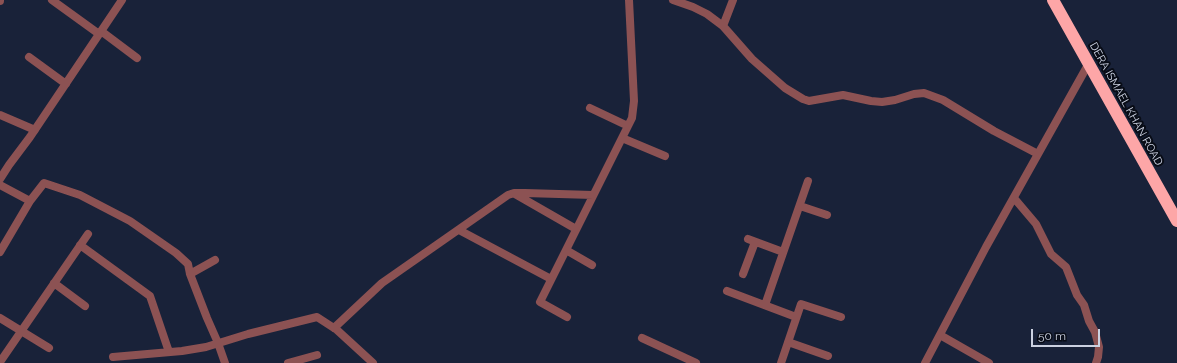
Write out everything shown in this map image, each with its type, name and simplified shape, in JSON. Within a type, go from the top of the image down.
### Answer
[{"type":"highway","name":"DERA ISMAEL KHAN ROAD","points":[[1053,0],[1177,221]]},
{"type":"street","points":[[0,180],[8,165],[35,130],[122,0]]},
{"type":"street","points":[[567,317],[540,302],[632,118],[634,101],[629,0]]},
{"type":"street","points":[[673,0],[707,14],[723,26],[752,59],[785,88],[803,99],[809,101],[843,95],[882,102],[924,93],[942,100],[994,131],[1038,154]]},
{"type":"street","points":[[723,26],[733,0]]},
{"type":"street","points":[[55,1],[137,58]]},
{"type":"street","points":[[29,57],[66,84]]},
{"type":"street","points":[[925,363],[986,248],[1089,63]]},
{"type":"street","points":[[590,108],[628,126]]},
{"type":"street","points":[[0,115],[35,130]]},
{"type":"street","points":[[622,138],[665,156]]},
{"type":"street","points":[[765,305],[808,181]]},
{"type":"street","points":[[0,250],[30,201],[44,183],[80,196],[130,221],[176,253],[188,264],[190,274],[218,343],[224,363]]},
{"type":"street","points":[[0,185],[30,201]]},
{"type":"street","points":[[334,328],[382,283],[508,195],[514,193],[525,193],[593,196]]},
{"type":"street","points":[[514,193],[576,229]]},
{"type":"street","points":[[1014,198],[1036,224],[1051,254],[1066,267],[1077,295],[1084,306],[1089,321],[1095,332],[1099,347],[1096,363]]},
{"type":"street","points":[[800,206],[827,215]]},
{"type":"street","points":[[459,230],[551,278]]},
{"type":"street","points":[[0,362],[88,234]]},
{"type":"street","points":[[743,274],[752,240],[783,252]]},
{"type":"street","points":[[80,245],[150,296],[169,352]]},
{"type":"street","points":[[566,250],[592,264]]},
{"type":"street","points":[[190,274],[215,260]]},
{"type":"street","points":[[54,282],[85,306]]},
{"type":"street","points":[[727,291],[796,317]]},
{"type":"street","points":[[781,363],[801,304],[841,317]]},
{"type":"street","points":[[113,357],[182,351],[206,347],[317,316],[334,328],[373,363]]},
{"type":"street","points":[[0,318],[49,348]]},
{"type":"street","points":[[940,335],[989,363]]},
{"type":"street","points":[[642,338],[685,361],[696,363]]},
{"type":"street","points":[[788,342],[828,356]]},
{"type":"street","points":[[288,363],[317,355]]}]
